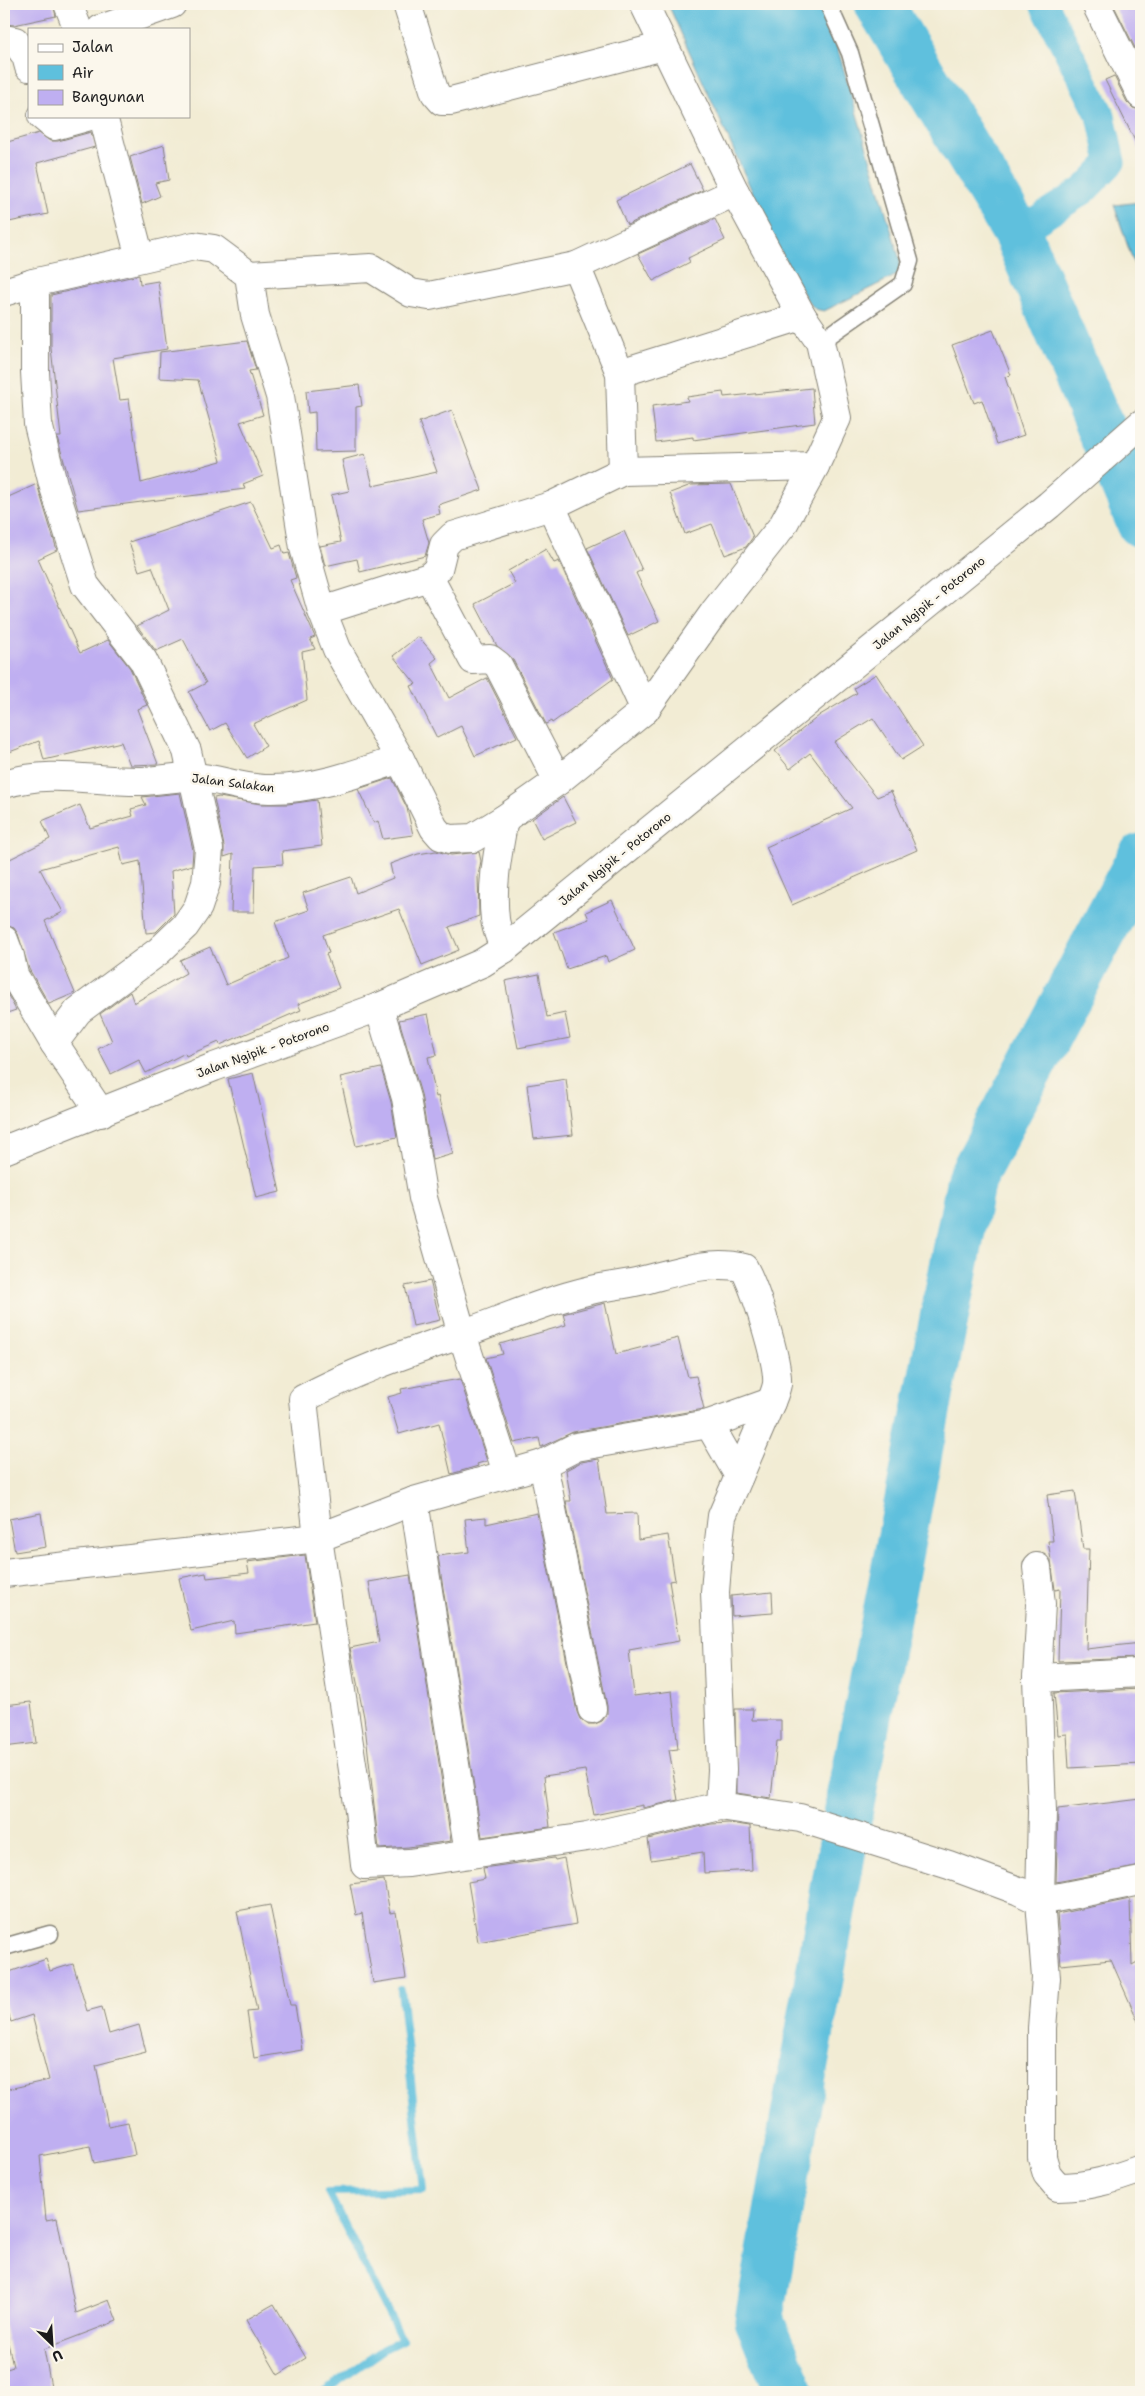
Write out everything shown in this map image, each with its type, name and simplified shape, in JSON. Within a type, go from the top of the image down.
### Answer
[{"type":"street","points":[[68,4],[78,28]]},
{"type":"street","points":[[104,28],[172,4]]},
{"type":"street","points":[[407,4],[435,93],[442,101],[451,101],[664,46]]},
{"type":"street","points":[[248,275],[255,315],[280,396],[304,548],[322,611],[337,649],[400,759],[434,828],[441,836],[450,839],[473,838],[558,781],[646,710],[715,611],[783,525],[815,466],[837,418],[820,342],[802,316],[735,192],[644,4]]},
{"type":"street","points":[[1096,4],[1141,95]]},
{"type":"street","points":[[4,39],[15,41],[26,56],[28,63]]},
{"type":"street","points":[[44,118],[54,126],[83,118]]},
{"type":"street","points":[[104,118],[140,258]]},
{"type":"street","points":[[4,292],[33,283],[194,246],[214,249],[248,275],[372,268],[412,293],[429,296],[576,266],[735,192]]},
{"type":"street","points":[[576,266],[620,373],[623,471]]},
{"type":"street","points":[[33,283],[35,296],[35,372],[38,424],[53,484],[85,585],[143,660],[187,751],[209,849],[206,883],[198,907],[185,926],[159,951],[78,1011],[54,1043]]},
{"type":"street","points":[[620,373],[802,316]]},
{"type":"street","name":"Jalan Ngipik - Potorono","points":[[4,1150],[214,1067],[378,1007],[482,963],[504,949],[1049,505],[1141,424]]},
{"type":"street","points":[[322,611],[429,577],[438,569],[444,545],[452,536],[551,506],[623,471],[815,466]]},
{"type":"street","points":[[551,506],[646,710]]},
{"type":"street","points":[[429,577],[473,660],[490,659],[496,662],[502,670],[558,781]]},
{"type":"street","name":"Jalan Salakan","points":[[4,784],[26,777],[53,776],[143,781],[193,777],[270,790],[318,784],[356,774],[400,759]]},
{"type":"street","points":[[504,819],[495,870],[495,920],[504,949]]},
{"type":"street","points":[[4,940],[14,975],[54,1043],[101,1113]]},
{"type":"street","points":[[378,1007],[406,1098],[423,1198],[462,1334],[507,1473]]},
{"type":"street","points":[[720,1806],[722,1770],[715,1592],[722,1516],[777,1384],[775,1363],[752,1284],[744,1268],[728,1264],[696,1267],[637,1282],[590,1290],[522,1312],[345,1376],[302,1399],[318,1538],[360,1810],[365,1865],[409,1863],[587,1837],[720,1806],[811,1821],[949,1865],[1019,1890],[1040,1901],[1141,1881]]},
{"type":"street","points":[[4,1572],[318,1538],[414,1501],[543,1464],[576,1447],[709,1424],[771,1402]]},
{"type":"street","points":[[709,1424],[739,1476]]},
{"type":"street","points":[[543,1464],[592,1709]]},
{"type":"street","points":[[414,1501],[469,1854]]},
{"type":"street","points":[[1036,1567],[1041,1604],[1037,1678],[1042,1810],[1040,1901],[1046,1978],[1042,2028],[1042,2157],[1047,2174],[1058,2187],[1078,2187],[1113,2180],[1141,2169]]},
{"type":"street","points":[[1037,1678],[1141,1673]]},
{"type":"lane","points":[[820,342],[902,284],[910,261],[850,53],[828,4]]},
{"type":"lane","points":[[4,1947],[50,1934]]},
{"type":"water","points":[[668,4],[819,4],[838,50],[900,260],[900,268],[897,275],[824,311],[815,309],[807,300],[773,238]]},
{"type":"water","points":[[1141,202],[1141,285],[1114,205]]},
{"type":"building","points":[[4,4],[53,4],[56,16],[14,25],[4,24]]},
{"type":"building","points":[[1113,4],[1141,4],[1141,60]]},
{"type":"building","points":[[1114,76],[1127,102],[1133,108],[1141,110],[1141,153],[1105,80]]},
{"type":"building","points":[[91,132],[95,147],[37,163],[48,214],[4,223],[4,143],[39,133],[50,141],[58,141]]},
{"type":"building","points":[[164,145],[169,180],[155,183],[160,196],[142,204],[130,157]]},
{"type":"building","points":[[690,164],[703,190],[627,225],[616,200]]},
{"type":"building","points":[[715,219],[725,240],[688,258],[690,262],[653,281],[638,254]]},
{"type":"building","points":[[139,275],[140,284],[158,281],[167,349],[113,358],[120,400],[129,399],[141,483],[221,461],[198,380],[159,378],[160,352],[247,341],[256,370],[249,371],[263,415],[240,422],[263,476],[243,484],[245,489],[78,510],[57,437],[61,437],[51,348],[51,295]]},
{"type":"building","points":[[993,330],[1011,375],[1005,377],[1024,435],[997,444],[982,400],[974,403],[952,345]]},
{"type":"building","points":[[359,385],[362,406],[356,407],[356,451],[316,452],[315,412],[308,413],[306,391]]},
{"type":"building","points":[[812,388],[815,423],[693,440],[693,437],[656,442],[652,406],[688,401],[687,397],[723,392],[724,397]]},
{"type":"building","points":[[452,410],[482,490],[438,505],[440,514],[422,519],[429,543],[425,556],[360,572],[357,559],[325,566],[320,546],[341,542],[331,495],[349,491],[342,460],[365,454],[373,486],[437,472],[419,422]]},
{"type":"building","points":[[37,484],[57,550],[38,559],[80,653],[108,640],[130,668],[147,705],[137,709],[158,764],[130,765],[121,742],[44,760],[39,741],[4,754],[4,499]]},
{"type":"building","points":[[731,484],[753,537],[746,547],[725,555],[712,524],[685,534],[670,493],[691,485]]},
{"type":"building","points":[[251,502],[273,548],[281,545],[284,554],[289,553],[296,578],[290,580],[315,637],[310,639],[315,649],[302,652],[307,700],[253,724],[266,746],[247,758],[225,723],[210,731],[189,692],[206,683],[183,639],[156,651],[137,626],[169,610],[152,567],[139,571],[129,542]]},
{"type":"building","points":[[624,531],[642,570],[636,573],[659,621],[628,636],[587,548]]},
{"type":"building","points":[[546,549],[554,563],[559,561],[613,679],[552,723],[551,721],[546,724],[512,658],[497,646],[475,604],[515,583],[508,571]]},
{"type":"building","points":[[418,636],[437,658],[431,663],[449,698],[487,678],[517,737],[475,756],[461,726],[437,738],[411,686],[416,684],[393,656]]},
{"type":"building","points":[[876,674],[923,746],[901,760],[873,718],[834,742],[877,797],[891,791],[917,850],[792,905],[766,847],[852,808],[810,753],[790,769],[775,751],[820,715],[857,693],[854,688]]},
{"type":"building","points":[[392,778],[407,808],[413,835],[383,839],[378,821],[374,823],[358,789]]},
{"type":"building","points":[[180,793],[193,850],[192,865],[171,871],[174,914],[156,932],[146,933],[140,861],[123,865],[119,847],[40,869],[63,912],[45,921],[75,993],[49,1004],[29,969],[18,934],[14,928],[4,925],[4,862],[50,839],[42,821],[80,805],[90,828],[133,816],[131,809],[146,805],[142,797]]},
{"type":"building","points":[[219,797],[261,804],[288,804],[317,800],[322,846],[282,851],[283,864],[255,866],[254,912],[231,912],[233,854],[224,857],[224,846],[214,798]]},
{"type":"building","points":[[563,797],[576,822],[542,839],[532,819]]},
{"type":"building","points":[[436,851],[451,855],[479,852],[481,861],[478,876],[479,916],[449,927],[459,950],[422,965],[399,909],[323,935],[329,953],[326,954],[339,988],[298,1004],[301,1010],[220,1045],[219,1042],[186,1056],[185,1053],[146,1073],[139,1060],[111,1074],[98,1049],[112,1041],[100,1014],[130,992],[134,1003],[186,973],[180,960],[210,947],[226,985],[288,958],[275,922],[309,910],[303,893],[351,877],[356,893],[393,878],[390,864],[418,854]]},
{"type":"building","points":[[612,900],[635,950],[608,962],[606,956],[567,969],[554,932],[589,919],[586,912]]},
{"type":"building","points":[[539,974],[547,1017],[565,1013],[570,1038],[518,1048],[505,981]]},
{"type":"building","points":[[4,988],[16,1010],[4,1014]]},
{"type":"building","points":[[428,1014],[437,1055],[428,1057],[436,1097],[438,1096],[453,1154],[432,1160],[421,1094],[399,1020]]},
{"type":"building","points":[[381,1068],[391,1102],[397,1137],[356,1146],[340,1077]]},
{"type":"building","points":[[253,1073],[280,1192],[256,1198],[228,1079]]},
{"type":"building","points":[[566,1079],[573,1135],[534,1139],[527,1085]]},
{"type":"building","points":[[430,1281],[440,1320],[413,1326],[405,1286]]},
{"type":"building","points":[[605,1303],[616,1354],[678,1338],[688,1377],[696,1376],[704,1409],[573,1432],[541,1447],[539,1438],[514,1443],[486,1358],[503,1354],[500,1344],[566,1325],[563,1314]]},
{"type":"building","points":[[460,1379],[487,1461],[477,1464],[478,1466],[451,1474],[439,1423],[399,1434],[388,1397],[402,1393],[401,1389]]},
{"type":"building","points":[[599,1459],[607,1514],[637,1513],[638,1540],[668,1535],[675,1580],[669,1581],[679,1641],[629,1650],[634,1696],[672,1691],[678,1749],[669,1750],[678,1800],[643,1808],[643,1805],[594,1815],[585,1770],[544,1776],[550,1827],[482,1837],[438,1556],[469,1552],[465,1519],[486,1517],[486,1524],[537,1513],[577,1712],[580,1719],[587,1724],[595,1724],[602,1721],[607,1714],[607,1706],[566,1501],[571,1501],[566,1470],[581,1462]]},
{"type":"building","points":[[1075,1491],[1083,1549],[1089,1549],[1086,1649],[1141,1643],[1141,1658],[1058,1661],[1060,1589],[1055,1590],[1048,1541],[1053,1541],[1047,1495]]},
{"type":"building","points":[[41,1513],[46,1547],[15,1552],[9,1519]]},
{"type":"building","points":[[305,1555],[315,1622],[235,1633],[234,1621],[191,1631],[179,1578],[206,1573],[207,1578],[249,1573],[247,1562]]},
{"type":"building","points":[[410,1575],[451,1841],[379,1849],[364,1717],[350,1648],[379,1642],[369,1582]]},
{"type":"building","points":[[772,1592],[773,1613],[732,1616],[731,1596]]},
{"type":"building","points":[[1141,1689],[1141,1764],[1069,1768],[1067,1734],[1058,1735],[1054,1693]]},
{"type":"building","points":[[31,1702],[36,1743],[4,1747],[4,1705]]},
{"type":"building","points":[[735,1709],[753,1709],[752,1720],[781,1720],[781,1741],[777,1741],[771,1798],[736,1793]]},
{"type":"building","points":[[1141,1799],[1141,1866],[1056,1882],[1058,1809]]},
{"type":"building","points":[[729,1823],[750,1826],[752,1870],[704,1873],[703,1852],[651,1860],[648,1839],[711,1824]]},
{"type":"building","points":[[554,1858],[555,1860],[564,1858],[576,1924],[478,1942],[468,1882],[485,1879],[483,1868]]},
{"type":"building","points":[[384,1880],[390,1913],[396,1912],[406,1978],[373,1983],[362,1913],[356,1915],[350,1884]]},
{"type":"building","points":[[1130,1899],[1132,1965],[1141,1960],[1141,2028],[1111,1960],[1061,1965],[1057,1914]]},
{"type":"building","points":[[270,1905],[290,2005],[295,2005],[302,2050],[254,2058],[247,2012],[257,2011],[237,1911]]},
{"type":"building","points":[[46,1959],[50,1971],[73,1964],[87,2011],[102,2007],[109,2034],[139,2025],[146,2052],[96,2065],[108,2126],[128,2122],[135,2155],[94,2163],[90,2146],[40,2156],[46,2220],[57,2218],[76,2313],[109,2300],[117,2321],[44,2349],[52,2392],[7,2392],[4,2370],[13,2367],[4,2323],[4,2120],[9,2119],[4,2090],[49,2080],[32,2015],[11,2022],[4,2001],[4,1974]]},
{"type":"building","points":[[274,2304],[306,2358],[278,2375],[246,2320]]},
{"type":"waterway","points":[[879,4],[1017,233],[1141,523]]},
{"type":"waterway","points":[[1017,233],[1084,190],[1111,162],[1101,116],[1044,4]]},
{"type":"waterway","points":[[790,2392],[759,2320],[849,1809],[971,1179],[1141,858]]},
{"type":"waterway","points":[[323,2392],[384,2349],[402,2340],[328,2192],[423,2190],[401,1990]]}]
